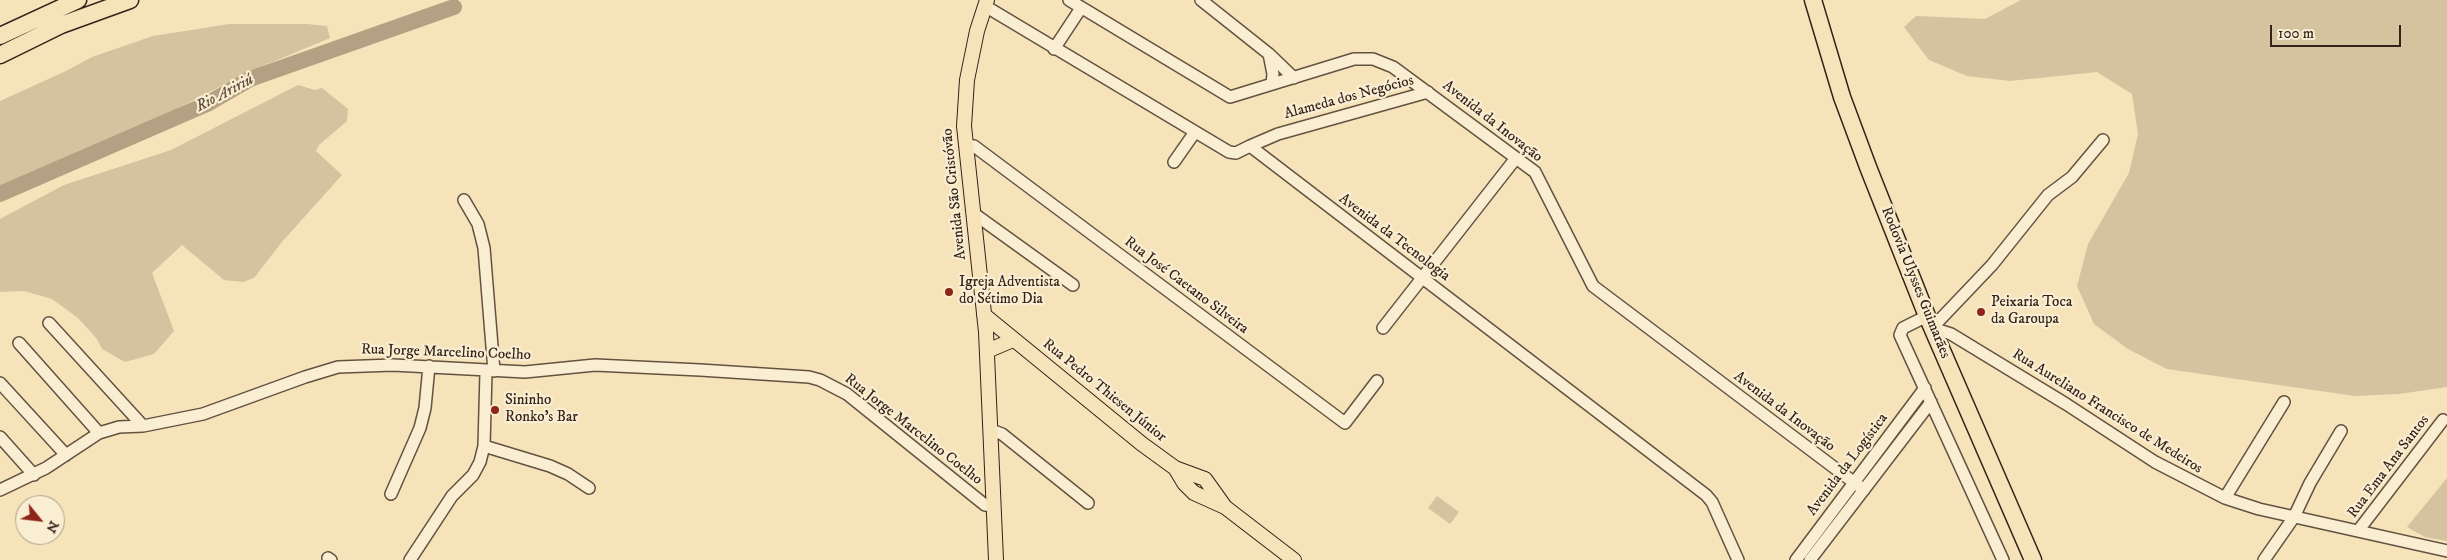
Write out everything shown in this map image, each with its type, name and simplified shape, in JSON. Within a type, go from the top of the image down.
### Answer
[{"type":"highway","points":[[0,36],[78,0]]},
{"type":"highway","points":[[0,55],[61,24],[130,0]]},
{"type":"highway","name":"Rodovia Ulysses Guimarães","points":[[1813,0],[1842,97],[1929,322],[2033,560]]},
{"type":"main road","name":"Avenida São Cristóvão","points":[[986,3],[977,31],[967,80],[965,145],[987,351],[996,560]]},
{"type":"main road","name":"Rua Pedro Thiesen Júnior","points":[[984,315],[1187,478],[1202,498],[1225,507],[1294,560]]},
{"type":"main road","points":[[987,351],[1013,340]]},
{"type":"main road","name":"Rua Pedro Thiesen Júnior","points":[[1187,478],[1205,479],[1225,507]]},
{"type":"main road","points":[[1202,498],[1211,492],[1212,487]]},
{"type":"street","name":"Avenida da Inovação","points":[[1068,0],[1228,96],[1233,97],[1354,59],[1373,59],[1393,67],[1535,172],[1593,286],[1864,490]]},
{"type":"street","points":[[1201,0],[1268,54],[1294,78]]},
{"type":"street","points":[[986,3],[1054,49],[1233,153],[1253,149]]},
{"type":"street","points":[[1054,49],[1081,8]]},
{"type":"street","points":[[1268,54],[1273,74],[1272,84]]},
{"type":"street","name":"Alameda dos Negócios","points":[[1253,149],[1275,136],[1428,92]]},
{"type":"street","points":[[1174,162],[1195,132]]},
{"type":"street","name":"Alameda dos Negócios","points":[[1269,161],[1268,146],[1275,136]]},
{"type":"street","points":[[2003,560],[1900,334],[1903,328],[1929,322],[1992,265],[2048,195],[2077,173],[2103,140]]},
{"type":"street","name":"Rua José Caetano Silveira","points":[[965,145],[974,146],[1345,423],[1378,381]]},
{"type":"street","name":"Avenida da Tecnologia","points":[[1253,149],[1706,495],[1712,502],[1738,560]]},
{"type":"street","points":[[1383,328],[1516,158]]},
{"type":"street","points":[[410,560],[452,496],[473,475],[480,462],[484,446],[490,372],[484,248],[478,224],[464,200]]},
{"type":"street","points":[[973,213],[1073,285]]},
{"type":"street","name":"Rua Aureliano Francisco de Medeiros","points":[[1929,322],[2081,413],[2155,462],[2225,498],[2294,517],[2447,551]]},
{"type":"street","points":[[49,323],[143,426]]},
{"type":"street","points":[[20,344],[100,433]]},
{"type":"street","name":"Rua Jorge Marcelino Coelho","points":[[0,490],[34,475],[100,433],[119,427],[143,426],[203,414],[338,367],[371,364],[429,366],[490,372],[525,372],[595,365],[700,370],[815,379],[832,385],[847,394],[985,505],[994,508]]},
{"type":"street","points":[[391,494],[420,428],[425,408],[429,366]]},
{"type":"street","points":[[0,383],[66,456]]},
{"type":"street","name":"Avenida da Logística","points":[[1796,560],[1925,388]]},
{"type":"street","name":"Avenida da Logística","points":[[1810,560],[1931,402]]},
{"type":"street","points":[[2225,498],[2284,402]]},
{"type":"street","name":"Rua Ema Ana Santos","points":[[2358,531],[2443,420]]},
{"type":"street","points":[[991,430],[1002,434],[1088,503]]},
{"type":"street","points":[[2264,560],[2294,517],[2314,477],[2341,431]]},
{"type":"street","points":[[0,437],[34,475]]},
{"type":"street","points":[[484,446],[550,466],[568,474],[589,488]]},
{"type":"shaded area","points":[[2021,0],[2447,0],[2447,387],[2399,394],[2355,396],[2167,369],[2128,349],[2094,324],[2077,286],[2088,244],[2129,173],[2138,134],[2132,94],[2097,72],[2010,81],[1967,76],[1929,60],[1904,27],[1916,16],[1985,19]]},
{"type":"shaded area","points":[[229,24],[307,24],[327,26],[330,38],[244,74],[163,116],[0,190],[0,101],[92,57],[153,36]]},
{"type":"shaded area","points":[[298,85],[315,90],[322,88],[348,109],[347,121],[319,145],[316,151],[342,175],[281,243],[254,278],[243,282],[224,280],[182,245],[152,273],[174,331],[154,354],[125,362],[102,349],[97,339],[78,318],[52,299],[24,291],[0,292],[0,219],[64,185],[171,150]]},
{"type":"shaded area","points":[[2447,478],[2447,541],[2425,537],[2407,527]]},
{"type":"shaded area","points":[[1437,496],[1459,512],[1450,524],[1428,508]]},
{"type":"waterway","name":"Rio Aririú","points":[[0,194],[207,104],[250,79],[454,7]]},
{"type":"place","name":"Igreja Adventista do Sétimo Dia","points":[[949,292]]},
{"type":"place","name":"Peixaria Toca da Garoupa","points":[[1981,312]]},
{"type":"place","name":"Sininho Ronko's Bar","points":[[495,410]]}]
